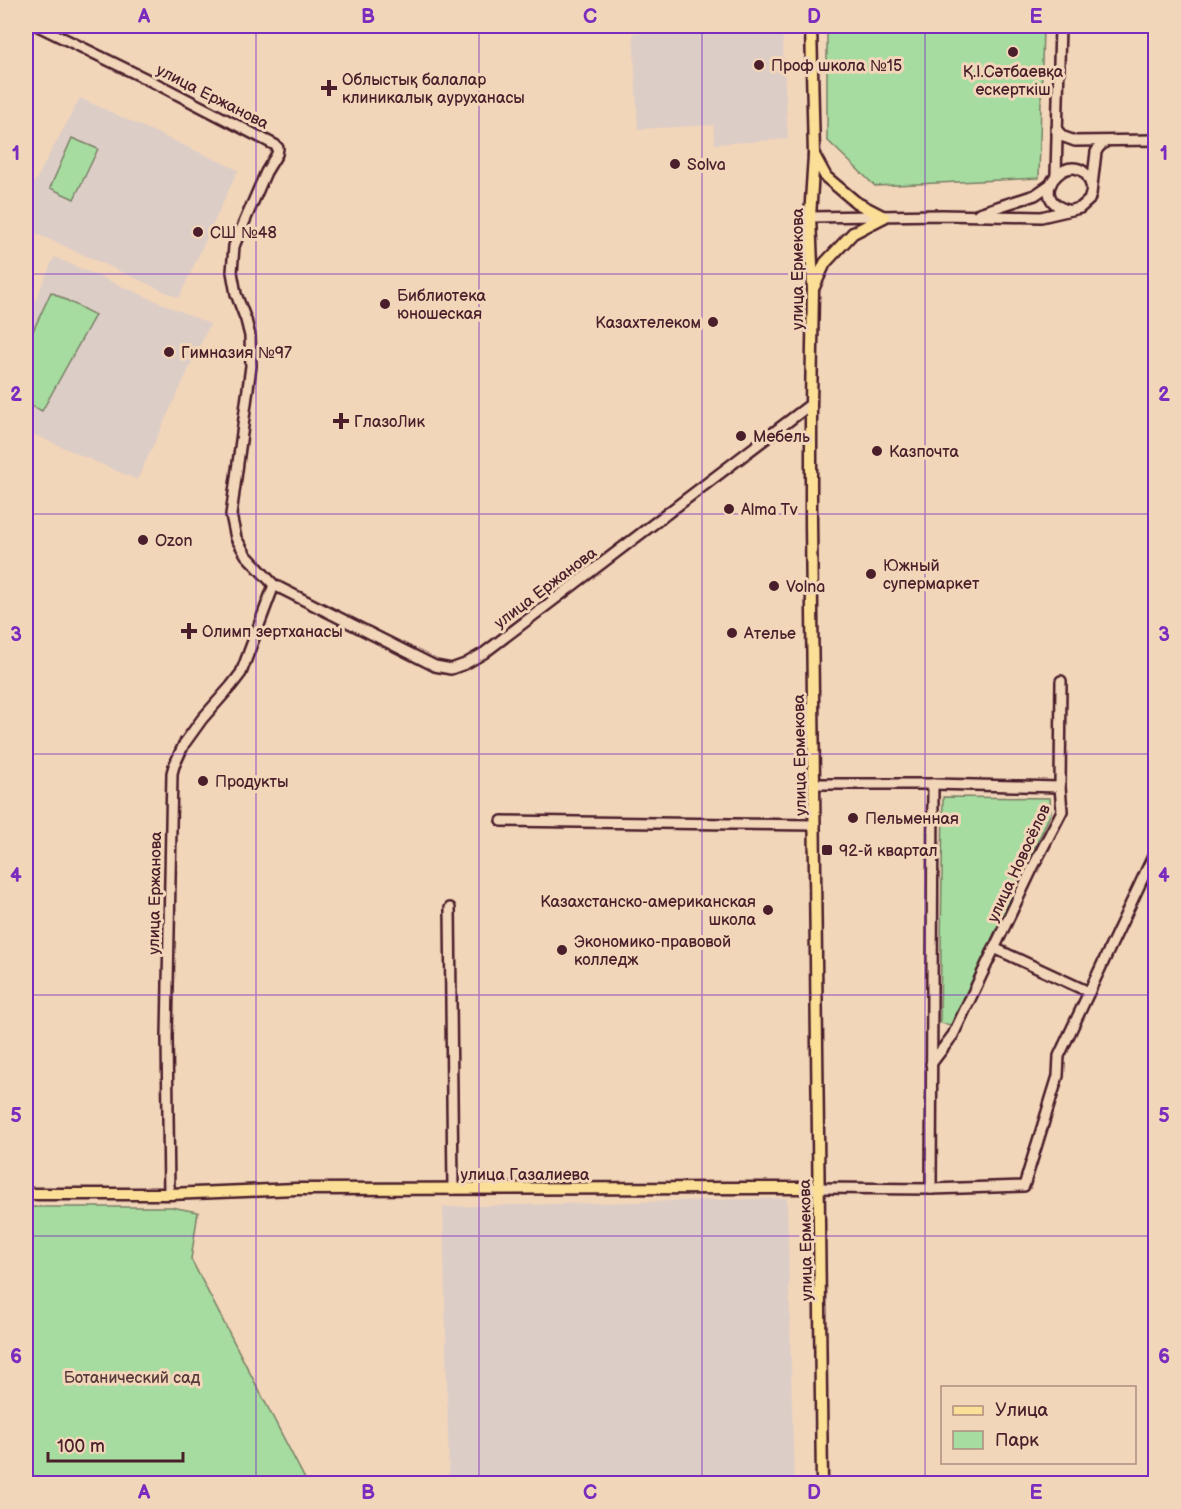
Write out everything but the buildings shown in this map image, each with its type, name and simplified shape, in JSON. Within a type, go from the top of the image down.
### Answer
[{"type":"main road","name":"улица Ермекова","points":[[811,26],[814,154],[810,217],[813,290],[811,404],[822,1484]]},
{"type":"main road","points":[[814,154],[826,177],[857,203],[884,217]]},
{"type":"main road","points":[[813,290],[825,263],[853,232],[884,217]]},
{"type":"main road","name":"улица Газалиева","points":[[26,1194],[169,1194],[296,1189],[819,1188]]},
{"type":"street","name":"улица Ержанова","points":[[38,26],[172,91],[278,148],[234,246],[232,272],[236,294],[250,336],[251,366],[231,515],[236,538],[246,555],[274,585],[435,666],[451,669],[465,664],[501,639],[811,404]]},
{"type":"street","points":[[1060,26],[1051,195],[1053,201],[1068,210]]},
{"type":"street","points":[[1056,130],[1064,137],[1074,141],[1155,140]]},
{"type":"street","points":[[810,217],[942,215],[1041,217],[1080,208],[1089,200],[1096,152],[1105,142]]},
{"type":"street","points":[[971,216],[1035,195],[1061,171],[1068,168],[1081,171],[1086,175],[1092,187]]},
{"type":"street","name":"улица Ержанова","points":[[169,1194],[167,1015],[172,773],[184,744],[241,673],[274,585]]},
{"type":"street","name":"улица Новосёлов","points":[[931,1064],[953,1035],[1032,867],[1062,812],[1060,787],[1061,681]]},
{"type":"street","points":[[814,784],[1060,787]]},
{"type":"street","points":[[931,1189],[933,784]]},
{"type":"street","points":[[502,821],[815,825]]},
{"type":"street","points":[[1089,992],[1155,850]]},
{"type":"street","points":[[450,908],[453,1189]]},
{"type":"street","name":"улица Новосёлов","points":[[994,948],[1089,992]]},
{"type":"street","name":"улица Газалиева","points":[[819,1188],[931,1189],[1024,1186],[1058,1076],[1059,1056],[1089,992]]},
{"type":"shaded area","points":[[782,26],[788,139],[715,144],[713,125],[638,129],[633,33]]},
{"type":"shaded area","points":[[80,98],[238,170],[179,298],[26,229],[26,198]]},
{"type":"shaded area","points":[[54,257],[210,324],[137,480],[26,431],[26,323]]},
{"type":"shaded area","points":[[787,1198],[794,1483],[449,1483],[443,1207]]},
{"type":"green space","points":[[827,26],[1043,26],[1039,178],[875,186],[827,140]]},
{"type":"green space","points":[[72,138],[98,149],[74,199],[50,188]]},
{"type":"green space","points":[[51,292],[95,315],[42,411],[26,403],[26,346]]},
{"type":"green space","points":[[943,797],[1050,798],[1051,813],[951,1025],[940,1023]]},
{"type":"green space","name":"Ботанический сад","points":[[26,1207],[171,1207],[198,1212],[191,1259],[307,1483],[26,1483]]},
{"type":"place","name":"Қ.І.Сәтбаевқа ескерткіш","points":[[1013,52]]},
{"type":"place","name":"Проф школа №15","points":[[759,65]]},
{"type":"place","name":"Облыстық балалар клиникалық ауруханасы","points":[[329,88]]},
{"type":"place","name":"Solva","points":[[675,164]]},
{"type":"place","name":"СШ №48","points":[[198,232]]},
{"type":"place","name":"Библиотека юношеская","points":[[385,304]]},
{"type":"place","name":"Казахтелеком","points":[[713,322]]},
{"type":"place","name":"Гимназия №97","points":[[169,352]]},
{"type":"place","name":"ГлазоЛик","points":[[341,421]]},
{"type":"place","name":"Мебель","points":[[741,436]]},
{"type":"place","name":"Казпочта","points":[[877,451]]},
{"type":"place","name":"Alma Tv","points":[[729,509]]},
{"type":"place","name":"Ozon","points":[[143,540]]},
{"type":"place","name":"Южный супермаркет","points":[[871,574]]},
{"type":"place","name":"Volna","points":[[774,586]]},
{"type":"place","name":"Олимп зертханасы","points":[[189,631]]},
{"type":"place","name":"Ателье","points":[[732,633]]},
{"type":"place","name":"Продукты","points":[[203,781]]},
{"type":"place","name":"Пельменная","points":[[853,818]]},
{"type":"place","name":"92-й квартал","points":[[827,850]]},
{"type":"place","name":"Казахстанско-американская школа","points":[[768,910]]},
{"type":"place","name":"Экономико-правовой колледж","points":[[562,950]]}]
